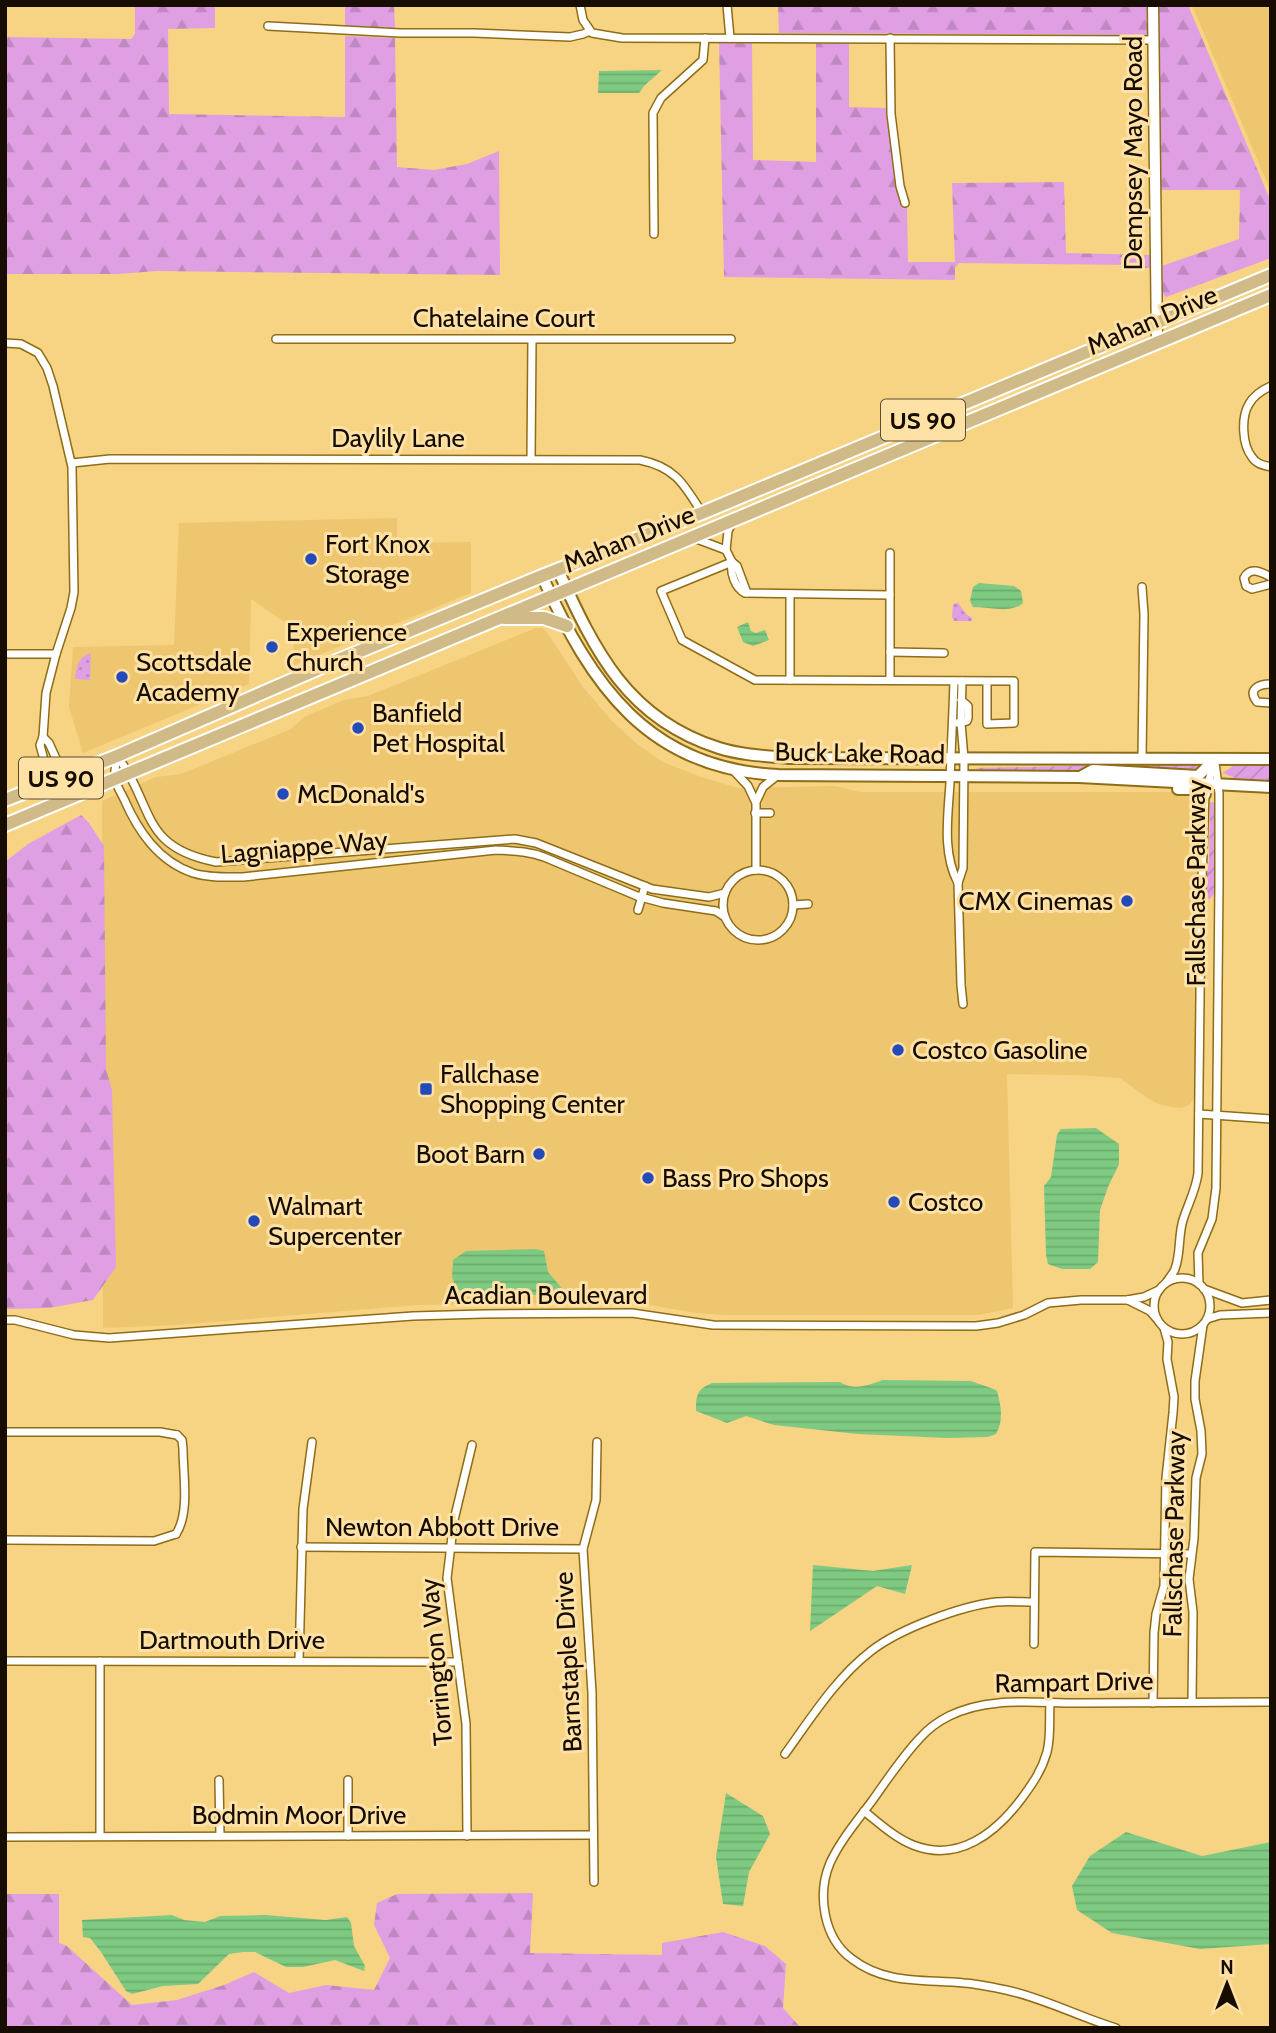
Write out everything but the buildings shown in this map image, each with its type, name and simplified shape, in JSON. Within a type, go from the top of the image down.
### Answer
[{"type":"main road","name":"Mahan Drive","points":[[5,800],[117,756],[306,674],[702,513],[1271,275]]},
{"type":"main road","name":"Mahan Drive","points":[[5,825],[1271,295]]},
{"type":"main road","points":[[810,488],[827,471],[827,460]]},
{"type":"main road","name":"Buck Lake Road","points":[[558,570],[596,646],[612,673],[632,696],[648,711],[718,748],[737,753],[789,758],[1271,759]]},
{"type":"main road","name":"Buck Lake Road","points":[[542,576],[595,674],[618,704],[645,728],[675,748],[734,771],[778,775],[1079,777],[1210,787],[1271,787]]},
{"type":"main road","points":[[497,618],[544,618],[567,626]]},
{"type":"main road","points":[[299,701],[308,682],[306,674]]},
{"type":"main road","points":[[1079,777],[1093,770],[1198,776],[1215,759]]},
{"type":"street","points":[[580,5],[583,20],[590,31],[600,36],[622,38],[1153,40]]},
{"type":"street","points":[[727,5],[730,38]]},
{"type":"street","name":"Dempsey Mayo Road","points":[[1153,5],[1157,343]]},
{"type":"street","points":[[268,26],[388,33],[570,37],[590,31]]},
{"type":"street","points":[[654,234],[653,113],[661,98],[703,60],[705,38]]},
{"type":"street","points":[[890,38],[891,114],[900,186],[905,202]]},
{"type":"street","name":"Chatelaine Court","points":[[276,339],[732,339]]},
{"type":"street","points":[[531,340],[531,459]]},
{"type":"street","points":[[5,343],[30,347],[44,360],[72,463],[74,592],[46,693],[40,745],[50,782]]},
{"type":"street","points":[[1271,386],[1259,393],[1250,404],[1244,431],[1250,455],[1261,465],[1271,467]]},
{"type":"street","name":"Daylily Lane","points":[[72,463],[110,459],[640,460],[657,463],[670,471],[702,513]]},
{"type":"street","points":[[733,521],[728,531],[726,550],[741,591],[890,595]]},
{"type":"street","points":[[690,537],[726,550]]},
{"type":"street","points":[[890,553],[890,680]]},
{"type":"street","points":[[732,562],[661,591],[682,640],[755,680],[1014,681],[1014,723],[987,724],[986,681]]},
{"type":"street","points":[[1271,577],[1254,570],[1249,571],[1244,578],[1246,586],[1252,589],[1271,584]]},
{"type":"street","points":[[1142,587],[1142,758]]},
{"type":"street","points":[[790,594],[790,680]]},
{"type":"street","points":[[890,652],[944,653]]},
{"type":"street","points":[[5,654],[56,654]]},
{"type":"street","points":[[958,681],[961,700],[949,759],[947,840],[952,871],[958,883]]},
{"type":"street","points":[[958,681],[957,723],[964,759],[963,869],[958,883],[963,1004]]},
{"type":"street","points":[[1271,684],[1257,686],[1253,695],[1257,702],[1271,703]]},
{"type":"street","points":[[43,737],[49,743],[64,776]]},
{"type":"street","name":"Lagniappe Way","points":[[117,756],[129,773],[148,818],[159,835],[194,858],[216,862],[497,839],[526,841],[554,849],[645,886],[701,897],[713,898],[725,893]]},
{"type":"street","name":"Lagniappe Way","points":[[117,756],[115,779],[133,820],[152,846],[167,859],[194,873],[243,877],[496,850],[524,852],[544,857],[642,898],[716,911],[725,917]]},
{"type":"street","name":"Fallschase Parkway","points":[[1166,1283],[1175,1268],[1183,1218],[1196,1185],[1199,1154],[1201,908],[1210,787],[1215,759]]},
{"type":"street","points":[[734,771],[748,786],[756,802]]},
{"type":"street","points":[[756,870],[756,802],[763,787],[778,775]]},
{"type":"street","name":"Fallschase Parkway","points":[[1201,1286],[1198,1252],[1212,1219],[1215,1203],[1219,909],[1210,787]]},
{"type":"street","points":[[755,813],[770,813]]},
{"type":"street","points":[[524,852],[526,841]]},
{"type":"street","points":[[427,846],[429,858]]},
{"type":"street","points":[[330,854],[330,869]]},
{"type":"street","points":[[756,870],[777,875],[792,895],[791,917],[785,927],[776,935],[765,939],[741,935],[732,928],[725,917],[723,905],[725,893],[731,883],[740,875],[756,870]]},
{"type":"street","points":[[638,910],[645,886]]},
{"type":"street","points":[[793,905],[808,904]]},
{"type":"street","points":[[1201,908],[1219,909]]},
{"type":"street","points":[[1199,1114],[1271,1119]]},
{"type":"street","points":[[1158,1320],[1154,1305],[1159,1290],[1166,1283],[1183,1278],[1191,1279],[1242,1303],[1271,1300]]},
{"type":"street","points":[[1201,1286],[1210,1303],[1205,1322]]},
{"type":"street","name":"Acadian Boulevard","points":[[5,1320],[15,1320],[74,1335],[109,1338],[413,1316],[483,1314],[632,1313],[713,1325],[976,1326],[1024,1315],[1048,1303],[1127,1300],[1144,1297],[1159,1290]]},
{"type":"street","points":[[1127,1300],[1150,1311],[1164,1328],[1177,1334],[1197,1329],[1220,1315],[1271,1313]]},
{"type":"street","name":"Fallschase Parkway","points":[[1192,1702],[1193,1612],[1189,1579],[1194,1538],[1196,1478],[1202,1454],[1195,1390],[1205,1322]]},
{"type":"street","name":"Fallschase Parkway","points":[[1153,1703],[1154,1633],[1164,1586],[1166,1478],[1174,1397],[1164,1328]]},
{"type":"street","points":[[5,1432],[180,1432],[183,1449],[184,1514],[176,1534],[154,1541],[5,1539]]},
{"type":"street","points":[[299,1661],[301,1547],[312,1442]]},
{"type":"street","name":"Barnstaple Drive","points":[[594,1882],[592,1692],[583,1549],[596,1500],[597,1442]]},
{"type":"street","name":"Torrington Way","points":[[467,1836],[466,1724],[447,1578],[459,1494],[472,1445]]},
{"type":"street","points":[[176,1534],[182,1540]]},
{"type":"street","name":"Newton Abbott Drive","points":[[301,1547],[583,1549]]},
{"type":"street","points":[[1034,1644],[1035,1552],[1191,1554]]},
{"type":"street","points":[[785,1754],[819,1707],[872,1650],[902,1632],[968,1609],[995,1602],[1034,1602]]},
{"type":"street","name":"Dartmouth Drive","points":[[5,1661],[458,1661]]},
{"type":"street","points":[[100,1661],[100,1836]]},
{"type":"street","name":"Rampart Drive","points":[[1116,2028],[1028,1995],[964,1983],[889,1977],[852,1959],[840,1947],[829,1928],[823,1901],[824,1882],[835,1853],[921,1736],[947,1717],[979,1704],[1271,1702]]},
{"type":"street","points":[[864,1811],[898,1837],[912,1845],[928,1849],[948,1849],[968,1844],[989,1833],[1009,1815],[1042,1768],[1048,1749],[1050,1704]]},
{"type":"street","points":[[219,1780],[220,1836]]},
{"type":"street","points":[[348,1780],[348,1836]]},
{"type":"street","name":"Bodmin Moor Drive","points":[[5,1837],[593,1835]]},
{"type":"shaded area","points":[[1192,5],[1271,5],[1271,192]]},
{"type":"shaded area","points":[[662,70],[639,93],[598,93],[599,71]]},
{"type":"shaded area","points":[[397,518],[397,543],[471,542],[471,593],[294,665],[293,628],[251,599],[249,684],[83,753],[69,707],[73,647],[174,645],[179,523]]},
{"type":"shaded area","points":[[979,583],[1014,586],[1021,591],[1023,603],[1006,609],[973,607],[970,601],[973,587]]},
{"type":"shaded area","points":[[748,622],[751,631],[756,633],[765,630],[769,640],[753,646],[743,642],[737,627]]},
{"type":"shaded area","points":[[536,628],[547,632],[583,687],[611,720],[637,744],[663,762],[738,788],[835,786],[860,792],[1188,792],[1196,798],[1199,805],[1199,889],[1196,1095],[1190,1104],[1182,1108],[1171,1107],[1158,1104],[1120,1078],[1007,1074],[1013,1308],[979,1315],[726,1315],[696,1313],[632,1302],[418,1305],[177,1325],[103,1328],[102,801],[156,777],[181,774],[291,729],[304,717],[344,700],[368,696]]},
{"type":"shaded area","points":[[1096,1128],[1119,1144],[1119,1164],[1100,1210],[1098,1262],[1090,1269],[1062,1269],[1048,1264],[1046,1255],[1044,1186],[1051,1177],[1057,1135],[1061,1129]]},
{"type":"shaded area","points":[[466,1251],[544,1251],[548,1272],[567,1294],[464,1292],[456,1288],[452,1277],[453,1260]]},
{"type":"shaded area","points":[[883,1380],[971,1381],[991,1388],[997,1391],[1000,1402],[999,1429],[996,1434],[988,1437],[858,1434],[774,1425],[746,1416],[727,1423],[696,1411],[698,1393],[712,1383],[840,1382],[856,1387]]},
{"type":"shaded area","points":[[813,1565],[873,1571],[912,1565],[905,1594],[877,1586],[810,1631]]},
{"type":"shaded area","points":[[726,1793],[763,1816],[770,1834],[749,1872],[743,1906],[723,1904],[716,1857]]},
{"type":"shaded area","points":[[1126,1832],[1202,1856],[1271,1842],[1271,1944],[1200,1949],[1112,1933],[1077,1910],[1072,1886],[1090,1856]]},
{"type":"shaded area","points":[[172,1915],[184,1920],[205,1922],[220,1916],[265,1915],[326,1920],[347,1917],[351,1923],[354,1946],[365,1966],[364,1971],[335,1960],[303,1967],[286,1967],[255,1952],[243,1952],[229,1954],[198,1984],[163,1986],[132,1994],[126,1991],[90,1938],[83,1937],[82,1920]]},
{"type":"green space","points":[[135,5],[215,5],[215,28],[168,29],[169,114],[345,117],[345,36],[395,38],[397,167],[434,170],[467,164],[499,151],[500,275],[157,271],[118,274],[5,274],[5,37],[131,39],[135,34]]},
{"type":"green space","points":[[345,5],[394,5],[395,28],[345,26]]},
{"type":"green space","points":[[778,5],[1149,5],[1149,35],[779,33]]},
{"type":"green space","points":[[1158,5],[1188,5],[1271,202],[1271,258],[1166,297],[1159,290],[1159,267],[1239,239],[1240,190],[1159,190]]},
{"type":"green space","points":[[719,43],[752,43],[753,160],[816,162],[816,43],[849,43],[849,107],[886,108],[896,187],[903,209],[907,207],[908,262],[955,262],[952,183],[1064,182],[1066,253],[1150,255],[1150,268],[1140,268],[1138,265],[959,263],[955,268],[955,280],[724,277]]},
{"type":"green space","points":[[958,603],[972,621],[954,621],[953,604]]},
{"type":"green space","points":[[91,653],[90,680],[75,679],[80,660]]},
{"type":"green space","points":[[1089,762],[1190,763],[1199,769],[1091,768],[1070,772],[975,768],[1071,766]]},
{"type":"green space","points":[[1233,766],[1271,766],[1271,781],[1237,779],[1223,773]]},
{"type":"green space","points":[[1212,802],[1215,803],[1217,890],[1210,899],[1205,891]]},
{"type":"green space","points":[[81,815],[104,846],[106,1069],[112,1090],[116,1267],[93,1300],[49,1308],[5,1309],[5,862],[28,844]]},
{"type":"green space","points":[[533,1893],[530,1953],[662,1955],[662,1943],[723,1932],[765,1946],[786,1964],[783,2008],[801,2028],[5,2028],[5,1894],[59,1894],[59,1943],[67,1946],[132,2005],[177,2000],[254,1972],[289,1993],[326,1985],[374,1990],[390,1958],[374,1925],[377,1903],[397,1894]]},
{"type":"place","name":"Fort Knox Storage","points":[[311,559]]},
{"type":"place","name":"Experience Church","points":[[272,647]]},
{"type":"place","name":"Scottsdale Academy","points":[[122,677]]},
{"type":"place","name":"Banfield Pet Hospital","points":[[358,728]]},
{"type":"place","name":"McDonald's","points":[[283,794]]},
{"type":"place","name":"CMX Cinemas","points":[[1127,901]]},
{"type":"place","name":"Costco Gasoline","points":[[898,1050]]},
{"type":"place","name":"Fallchase Shopping Center","points":[[426,1089]]},
{"type":"place","name":"Boot Barn","points":[[539,1154]]},
{"type":"place","name":"Bass Pro Shops","points":[[648,1178]]},
{"type":"place","name":"Costco","points":[[894,1202]]},
{"type":"place","name":"Walmart Supercenter","points":[[254,1221]]}]
